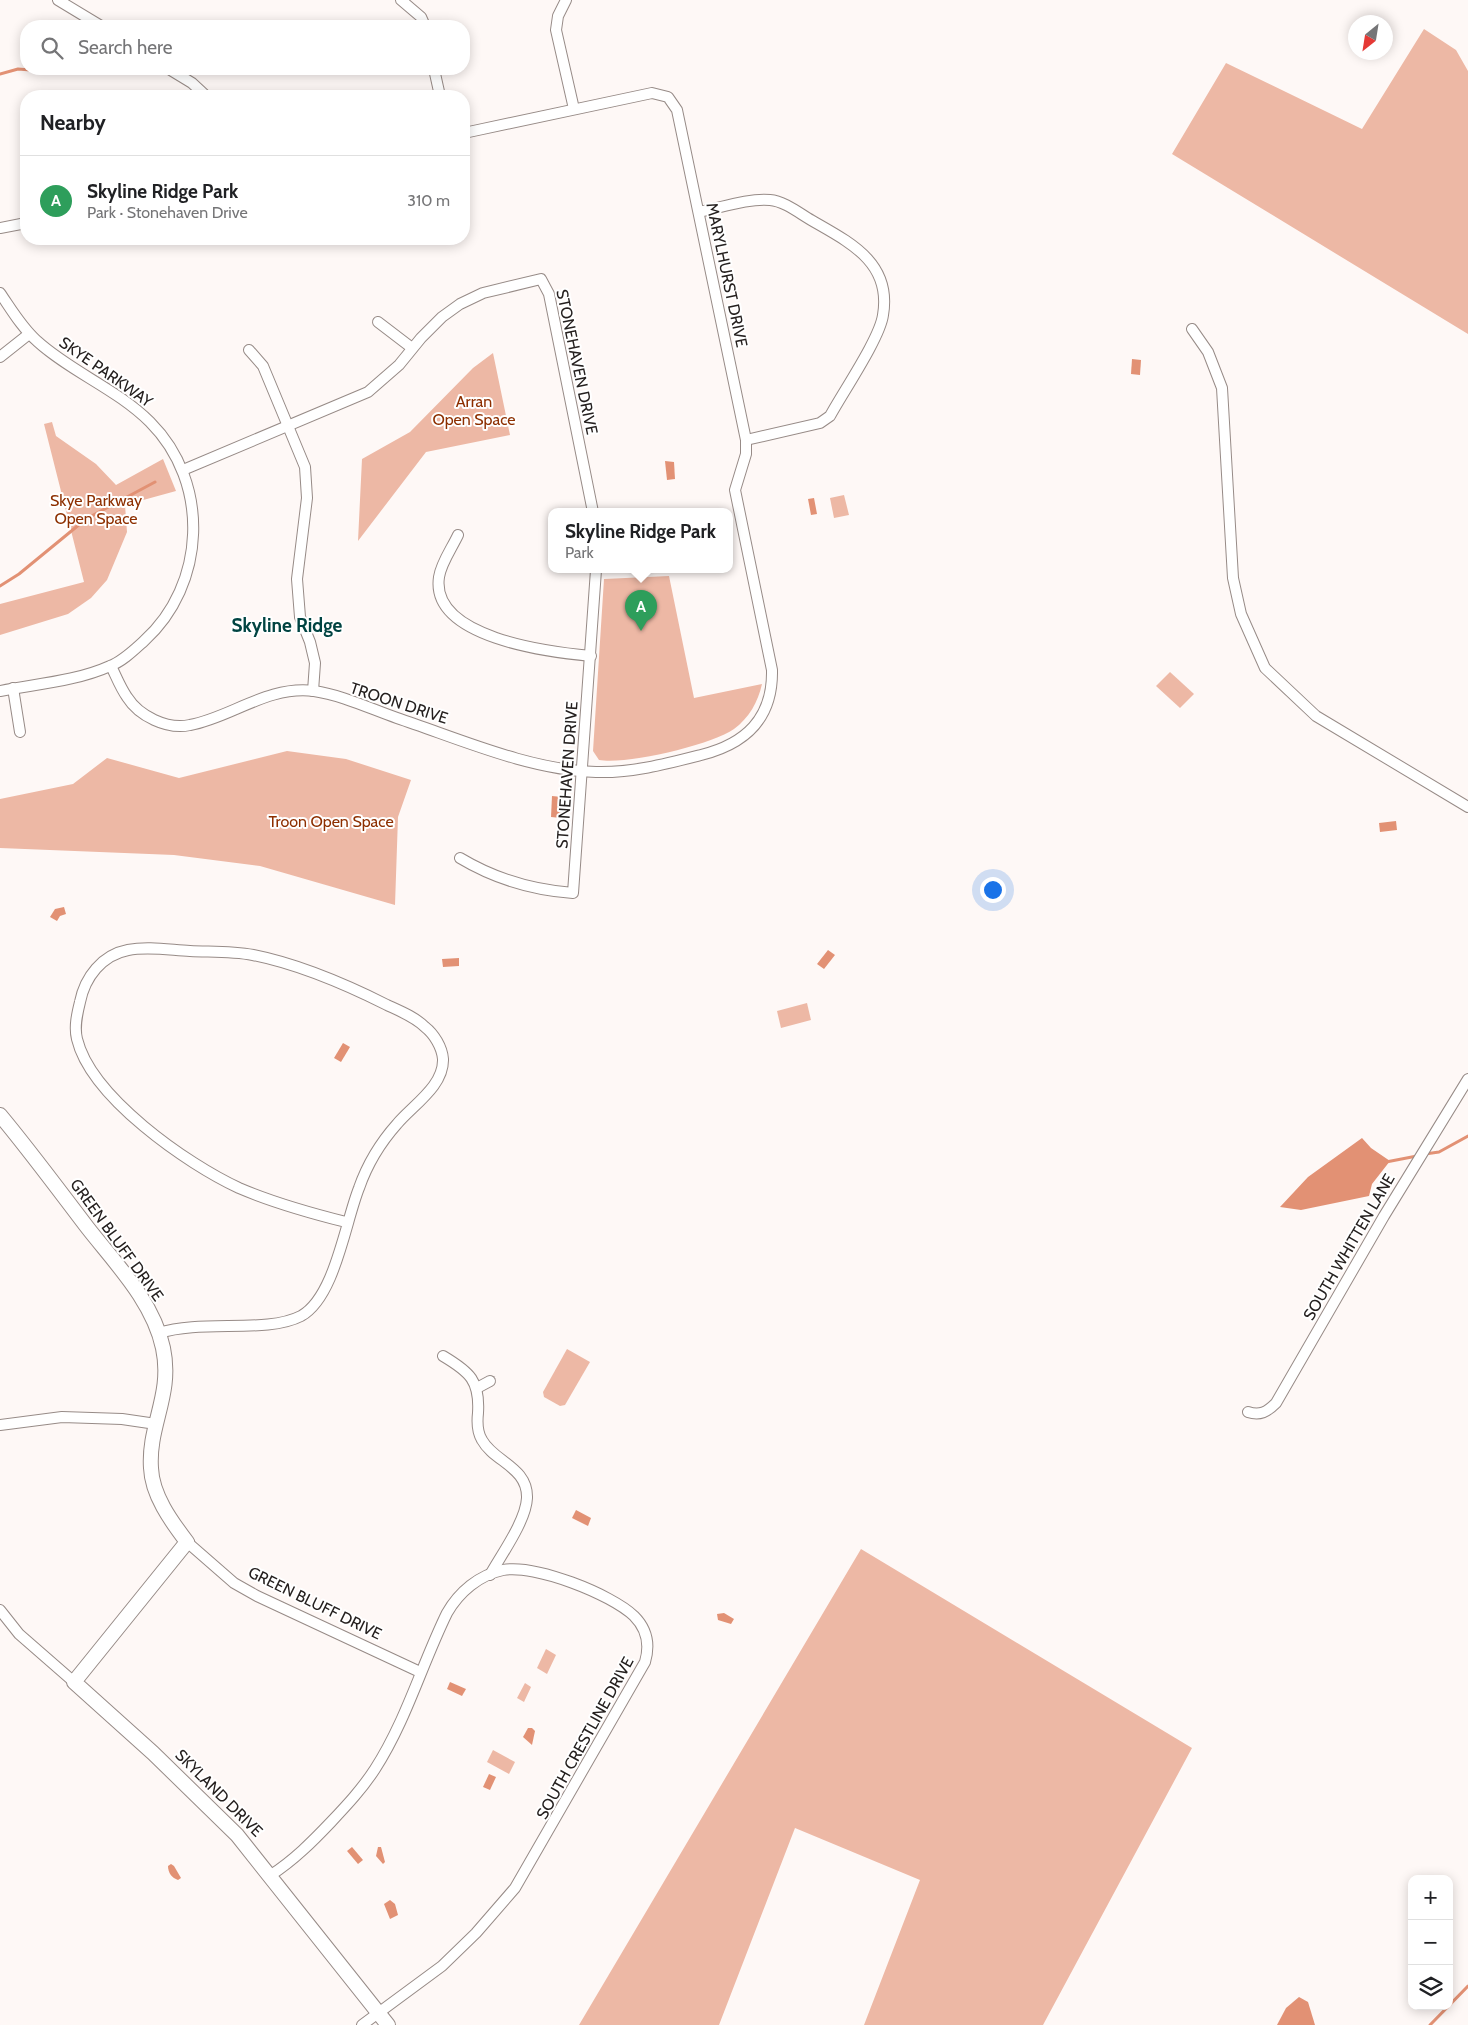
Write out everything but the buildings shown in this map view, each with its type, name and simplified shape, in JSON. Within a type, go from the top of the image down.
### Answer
[{"type":"street","points":[[58,0],[91,20]]},
{"type":"street","points":[[401,0],[417,13],[422,20]]},
{"type":"street","points":[[566,0],[558,16],[556,30],[574,109]]},
{"type":"street","points":[[179,75],[200,90]]},
{"type":"street","points":[[435,75],[439,90]]},
{"type":"street","name":"MARYLHURST DRIVE","points":[[470,132],[652,92],[668,96],[679,115],[746,440],[746,454],[736,490],[771,667],[772,692],[761,718],[735,743],[706,754]]},
{"type":"street","points":[[699,212],[763,200],[778,202],[847,240],[865,254],[878,273],[881,282],[884,304],[881,326],[830,416],[820,423],[746,440]]},
{"type":"street","points":[[0,228],[20,224]]},
{"type":"street","name":"STONEHAVEN DRIVE","points":[[183,470],[368,392],[396,368],[412,348],[442,317],[460,304],[482,294],[541,279],[549,294],[591,508]]},
{"type":"street","name":"SKYE PARKWAY","points":[[0,293],[29,334],[47,350],[150,422],[166,442],[183,470],[194,522],[193,546],[187,575],[176,602],[163,622],[136,648],[111,666],[82,675],[0,691]]},
{"type":"street","points":[[378,322],[412,348]]},
{"type":"street","points":[[1192,329],[1208,352],[1222,388],[1233,578],[1241,614],[1265,668],[1316,716],[1468,807]]},
{"type":"street","points":[[0,357],[13,344],[29,334]]},
{"type":"street","points":[[249,350],[264,366],[302,458],[306,478],[308,498],[297,578],[300,617],[316,663],[313,691]]},
{"type":"street","points":[[458,535],[439,578],[442,601],[454,617],[470,628],[531,648],[547,652],[591,656]]},
{"type":"street","name":"STONEHAVEN DRIVE","points":[[460,858],[492,876],[516,884],[550,891],[573,893],[596,573]]},
{"type":"street","name":"TROON DRIVE","points":[[111,666],[127,697],[135,706],[152,719],[175,726],[197,724],[269,696],[313,691],[536,764],[583,771],[636,770],[706,754]]},
{"type":"street","points":[[13,688],[20,732]]},
{"type":"street","points":[[159,1333],[193,1325],[266,1324],[299,1317],[317,1303],[330,1279],[346,1222],[370,1162],[396,1124],[426,1094],[440,1072],[443,1061],[441,1050],[425,1026],[350,987],[306,970],[253,955],[142,949],[117,953],[101,964],[89,977],[82,993],[76,1024],[77,1037],[91,1070],[119,1102],[164,1142],[197,1165],[222,1179],[280,1204],[346,1222]]},
{"type":"street","name":"SOUTH WHITTEN LANE","points":[[1248,1412],[1260,1414],[1269,1410],[1276,1403],[1384,1216],[1468,1079]]},
{"type":"street","name":"GREEN BLUFF DRIVE","points":[[0,1115],[138,1294],[159,1333],[166,1381],[151,1452],[152,1475],[163,1505],[187,1542],[234,1583],[257,1596],[420,1672]]},
{"type":"street","points":[[443,1356],[467,1372],[477,1388],[479,1398],[477,1424],[482,1440],[496,1455],[513,1467],[522,1478],[527,1496],[519,1522],[490,1575]]},
{"type":"street","points":[[477,1388],[490,1381]]},
{"type":"street","points":[[0,1425],[62,1417],[122,1419],[156,1424]]},
{"type":"street","points":[[74,1682],[187,1542]]},
{"type":"street","name":"SOUTH CRESTLINE DRIVE","points":[[270,1874],[303,1851],[363,1786],[392,1738],[420,1672],[452,1605],[469,1586],[503,1570],[544,1573],[613,1602],[635,1617],[646,1634],[648,1651],[639,1674],[514,1888],[459,1951],[442,1966],[362,2025]]},
{"type":"street","name":"SKYLAND DRIVE","points":[[0,1610],[19,1634],[154,1753],[220,1817],[270,1874],[388,2025]]},
{"type":"green space","points":[[1424,29],[1456,50],[1468,71],[1468,334],[1172,154],[1226,63],[1362,129]]},
{"type":"green space","name":"Arran Open Space","points":[[493,353],[510,435],[426,452],[358,541],[362,459],[410,432],[473,368]]},
{"type":"green space","name":"Skye Parkway Open Space","points":[[52,422],[56,436],[96,464],[116,485],[163,459],[176,491],[125,505],[127,532],[107,580],[91,598],[68,614],[0,635],[0,604],[84,582],[44,424]]},
{"type":"green space","points":[[844,495],[849,515],[834,518],[830,498]]},
{"type":"green space","points":[[669,576],[694,698],[762,684],[758,697],[744,720],[734,729],[723,735],[689,747],[648,757],[629,760],[599,760],[593,751],[604,579]]},
{"type":"green space","points":[[1170,672],[1194,694],[1180,708],[1156,686]]},
{"type":"green space","name":"Troon Open Space","points":[[287,751],[346,759],[411,780],[398,817],[395,905],[260,866],[174,855],[0,848],[0,799],[73,784],[107,758],[179,778]]},
{"type":"green space","points":[[807,1003],[811,1020],[781,1028],[777,1011]]},
{"type":"green space","points":[[567,1349],[590,1362],[565,1405],[560,1406],[544,1397],[543,1392]]},
{"type":"green space","points":[[861,1549],[1192,1748],[1043,2025],[864,2025],[920,1880],[795,1828],[719,2025],[579,2025]]},
{"type":"green space","points":[[546,1649],[556,1655],[547,1674],[537,1668]]},
{"type":"green space","points":[[525,1683],[531,1687],[524,1702],[517,1698]]},
{"type":"green space","points":[[493,1750],[515,1762],[509,1774],[487,1762]]},
{"type":"shaded area","points":[[1132,359],[1141,360],[1140,375],[1131,374]]},
{"type":"shaded area","points":[[665,461],[674,462],[675,479],[667,480]]},
{"type":"shaded area","points":[[814,498],[817,514],[811,515],[808,499]]},
{"type":"shaded area","points":[[552,796],[562,797],[561,818],[551,817]]},
{"type":"shaded area","points":[[1396,821],[1397,830],[1380,832],[1379,823]]},
{"type":"shaded area","points":[[64,907],[66,914],[60,916],[57,921],[50,917],[55,909]]},
{"type":"shaded area","points":[[828,950],[835,955],[824,969],[817,964]]},
{"type":"shaded area","points":[[459,958],[459,966],[443,967],[442,959]]},
{"type":"shaded area","points":[[343,1043],[350,1047],[341,1062],[334,1058]]},
{"type":"shaded area","points":[[1362,1138],[1371,1148],[1390,1161],[1372,1184],[1369,1196],[1301,1210],[1280,1207],[1308,1177]]},
{"type":"shaded area","points":[[576,1510],[591,1518],[588,1526],[572,1518]]},
{"type":"shaded area","points":[[724,1613],[734,1619],[731,1624],[718,1620],[717,1614]]},
{"type":"shaded area","points":[[450,1682],[466,1689],[462,1696],[447,1689]]},
{"type":"shaded area","points":[[528,1728],[532,1728],[535,1731],[532,1745],[523,1737]]},
{"type":"shaded area","points":[[489,1774],[496,1777],[490,1790],[483,1787]]},
{"type":"shaded area","points":[[352,1847],[363,1860],[358,1864],[347,1851]]},
{"type":"shaded area","points":[[378,1847],[381,1847],[385,1862],[383,1864],[376,1856]]},
{"type":"shaded area","points":[[171,1864],[181,1878],[178,1880],[172,1877],[168,1869],[168,1866]]},
{"type":"shaded area","points":[[390,1900],[395,1904],[398,1915],[390,1919],[384,1904]]},
{"type":"shaded area","points":[[1299,1997],[1308,2002],[1315,2025],[1277,2025],[1286,2008]]},
{"type":"waterway","points":[[0,74],[20,69]]},
{"type":"waterway","points":[[0,586],[19,574],[86,519],[155,482]]},
{"type":"waterway","points":[[1425,1154],[1439,1152],[1468,1136]]},
{"type":"waterway","points":[[1386,1162],[1417,1156]]},
{"type":"waterway","points":[[1430,2025],[1468,1986]]},
{"type":"place","name":"Skyline Ridge Park","points":[[641,631]]},
{"type":"district","name":"Skyline Ridge","points":[[287,625]]}]
